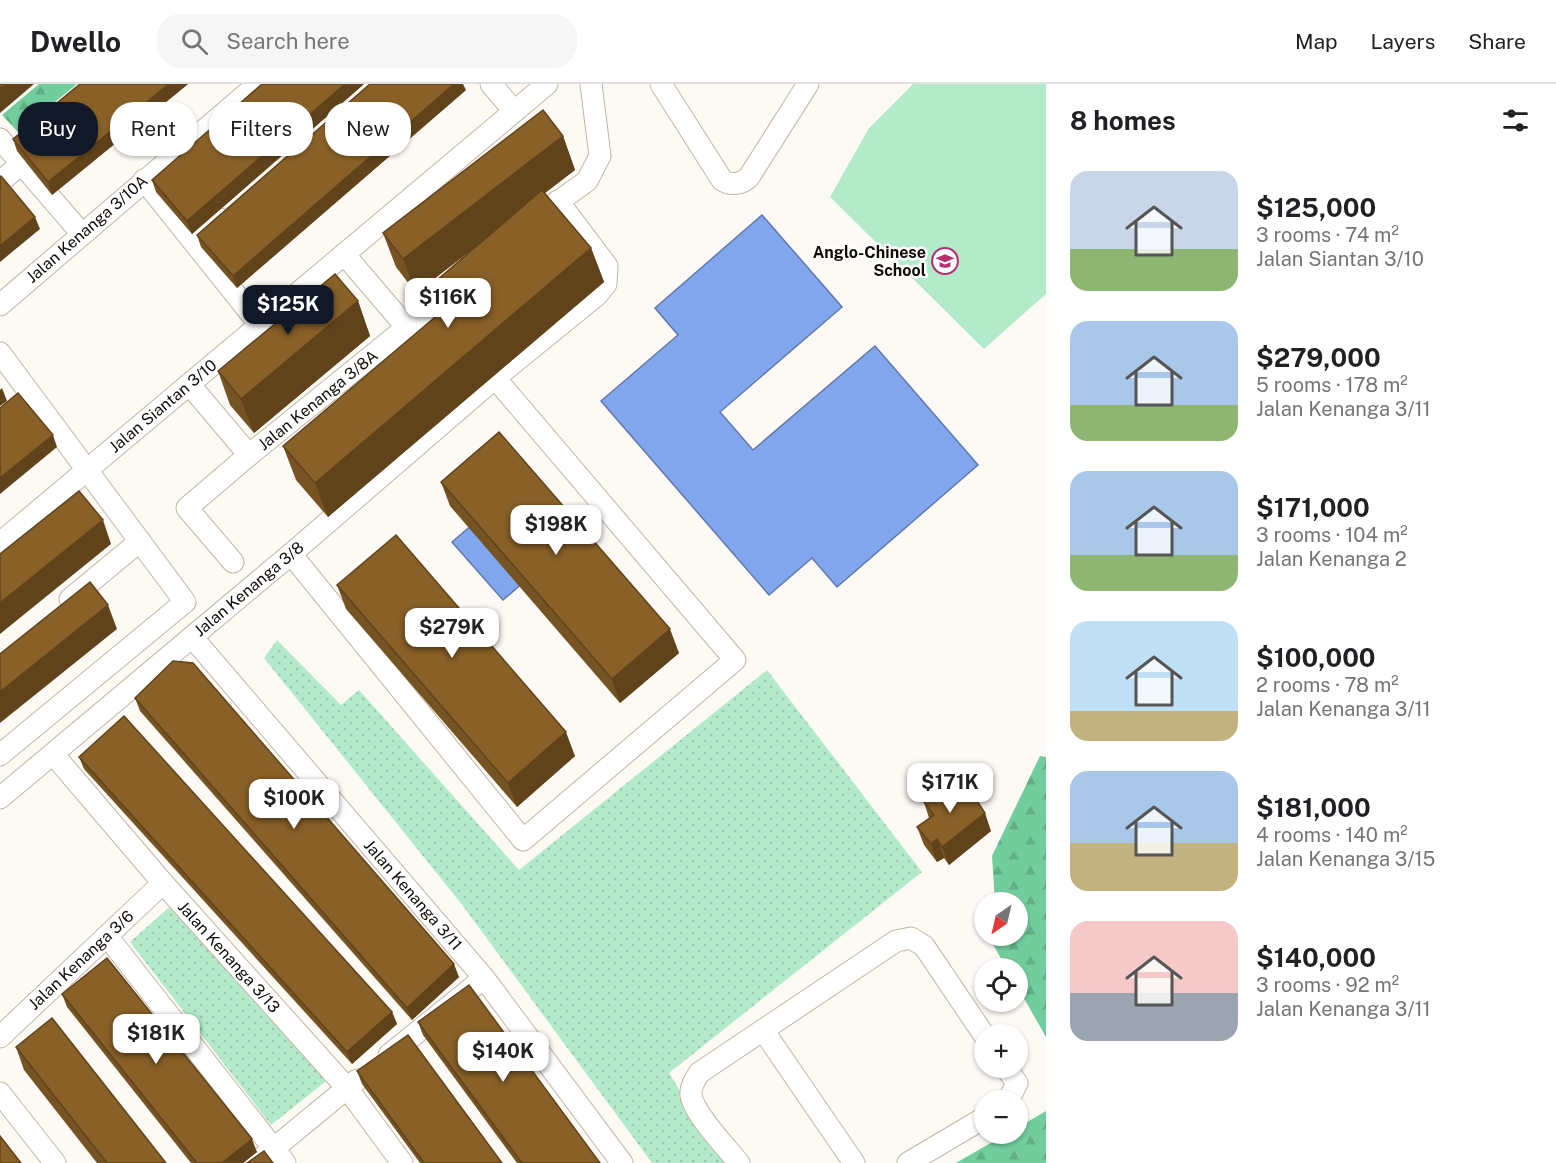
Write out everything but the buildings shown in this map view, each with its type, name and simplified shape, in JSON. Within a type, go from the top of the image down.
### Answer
[{"type":"street","name":"Jalan Kenanga 3/10A","points":[[0,305],[258,84]]},
{"type":"street","points":[[491,84],[514,111]]},
{"type":"street","name":"Jalan Siantan 3/10","points":[[0,543],[547,84]]},
{"type":"street","points":[[531,224],[558,201],[587,182],[600,156],[591,84]]},
{"type":"street","points":[[661,84],[722,180],[727,183],[744,182],[750,177],[808,84]]},
{"type":"street","points":[[0,182],[11,152],[82,234]]},
{"type":"street","points":[[144,180],[260,325]]},
{"type":"street","name":"Jalan Kenanga 3/8","points":[[0,798],[291,554],[495,378],[597,295],[606,284],[607,266],[558,201]]},
{"type":"street","points":[[194,242],[237,204]]},
{"type":"street","points":[[344,254],[408,329]]},
{"type":"street","name":"Jalan Kenanga 3/8A","points":[[233,562],[187,508],[470,276]]},
{"type":"street","points":[[0,353],[185,602],[0,755]]},
{"type":"street","points":[[291,554],[523,840],[735,660],[495,378]]},
{"type":"street","points":[[189,384],[249,455]]},
{"type":"street","points":[[52,614],[140,541]]},
{"type":"street","name":"Jalan Kenanga 3/11","points":[[192,637],[484,978],[622,1163]]},
{"type":"street","name":"Jalan Kenanga 3/13","points":[[53,754],[163,883],[347,1088],[402,1163]]},
{"type":"street","name":"Jalan Kenanga 3/6","points":[[2,1031],[163,883]]},
{"type":"street","points":[[107,936],[280,1156]]},
{"type":"street","points":[[739,1163],[697,1108],[691,1095],[692,1083],[709,1064],[896,941],[911,938],[924,946],[977,1024]]},
{"type":"street","points":[[256,1163],[280,1156],[347,1088],[484,978]]},
{"type":"street","points":[[763,1030],[854,1163]]},
{"type":"street","points":[[0,1093],[56,1163]]},
{"type":"street","points":[[908,1163],[974,1124]]},
{"type":"green space","points":[[39,84],[77,84],[55,102],[18,102],[18,132],[2,115]]},
{"type":"green space","name":"Anglo-Chinese School","points":[[913,84],[1046,84],[1046,294],[984,349],[830,197],[869,128]]},
{"type":"green space","points":[[277,640],[341,705],[359,690],[519,870],[767,670],[922,872],[669,1073],[724,1163],[652,1163],[463,906],[264,658]]},
{"type":"green space","points":[[1040,756],[1046,757],[1046,1037],[1028,1005],[1028,958],[1001,958],[994,946],[1028,946],[1028,892],[994,892],[992,856]]},
{"type":"green space","points":[[174,903],[330,1078],[271,1125],[130,942]]},
{"type":"green space","points":[[1046,1111],[1046,1163],[956,1163],[989,1144],[1028,1144],[1028,1122]]},
{"type":"water","points":[[762,215],[842,307],[720,412],[753,450],[875,346],[978,465],[837,587],[812,558],[769,595],[601,401],[678,335],[655,308]]},
{"type":"water","points":[[480,518],[531,576],[503,600],[452,542]]},
{"type":"place","name":"Anglo-Chinese School","points":[[945,261]]}]
